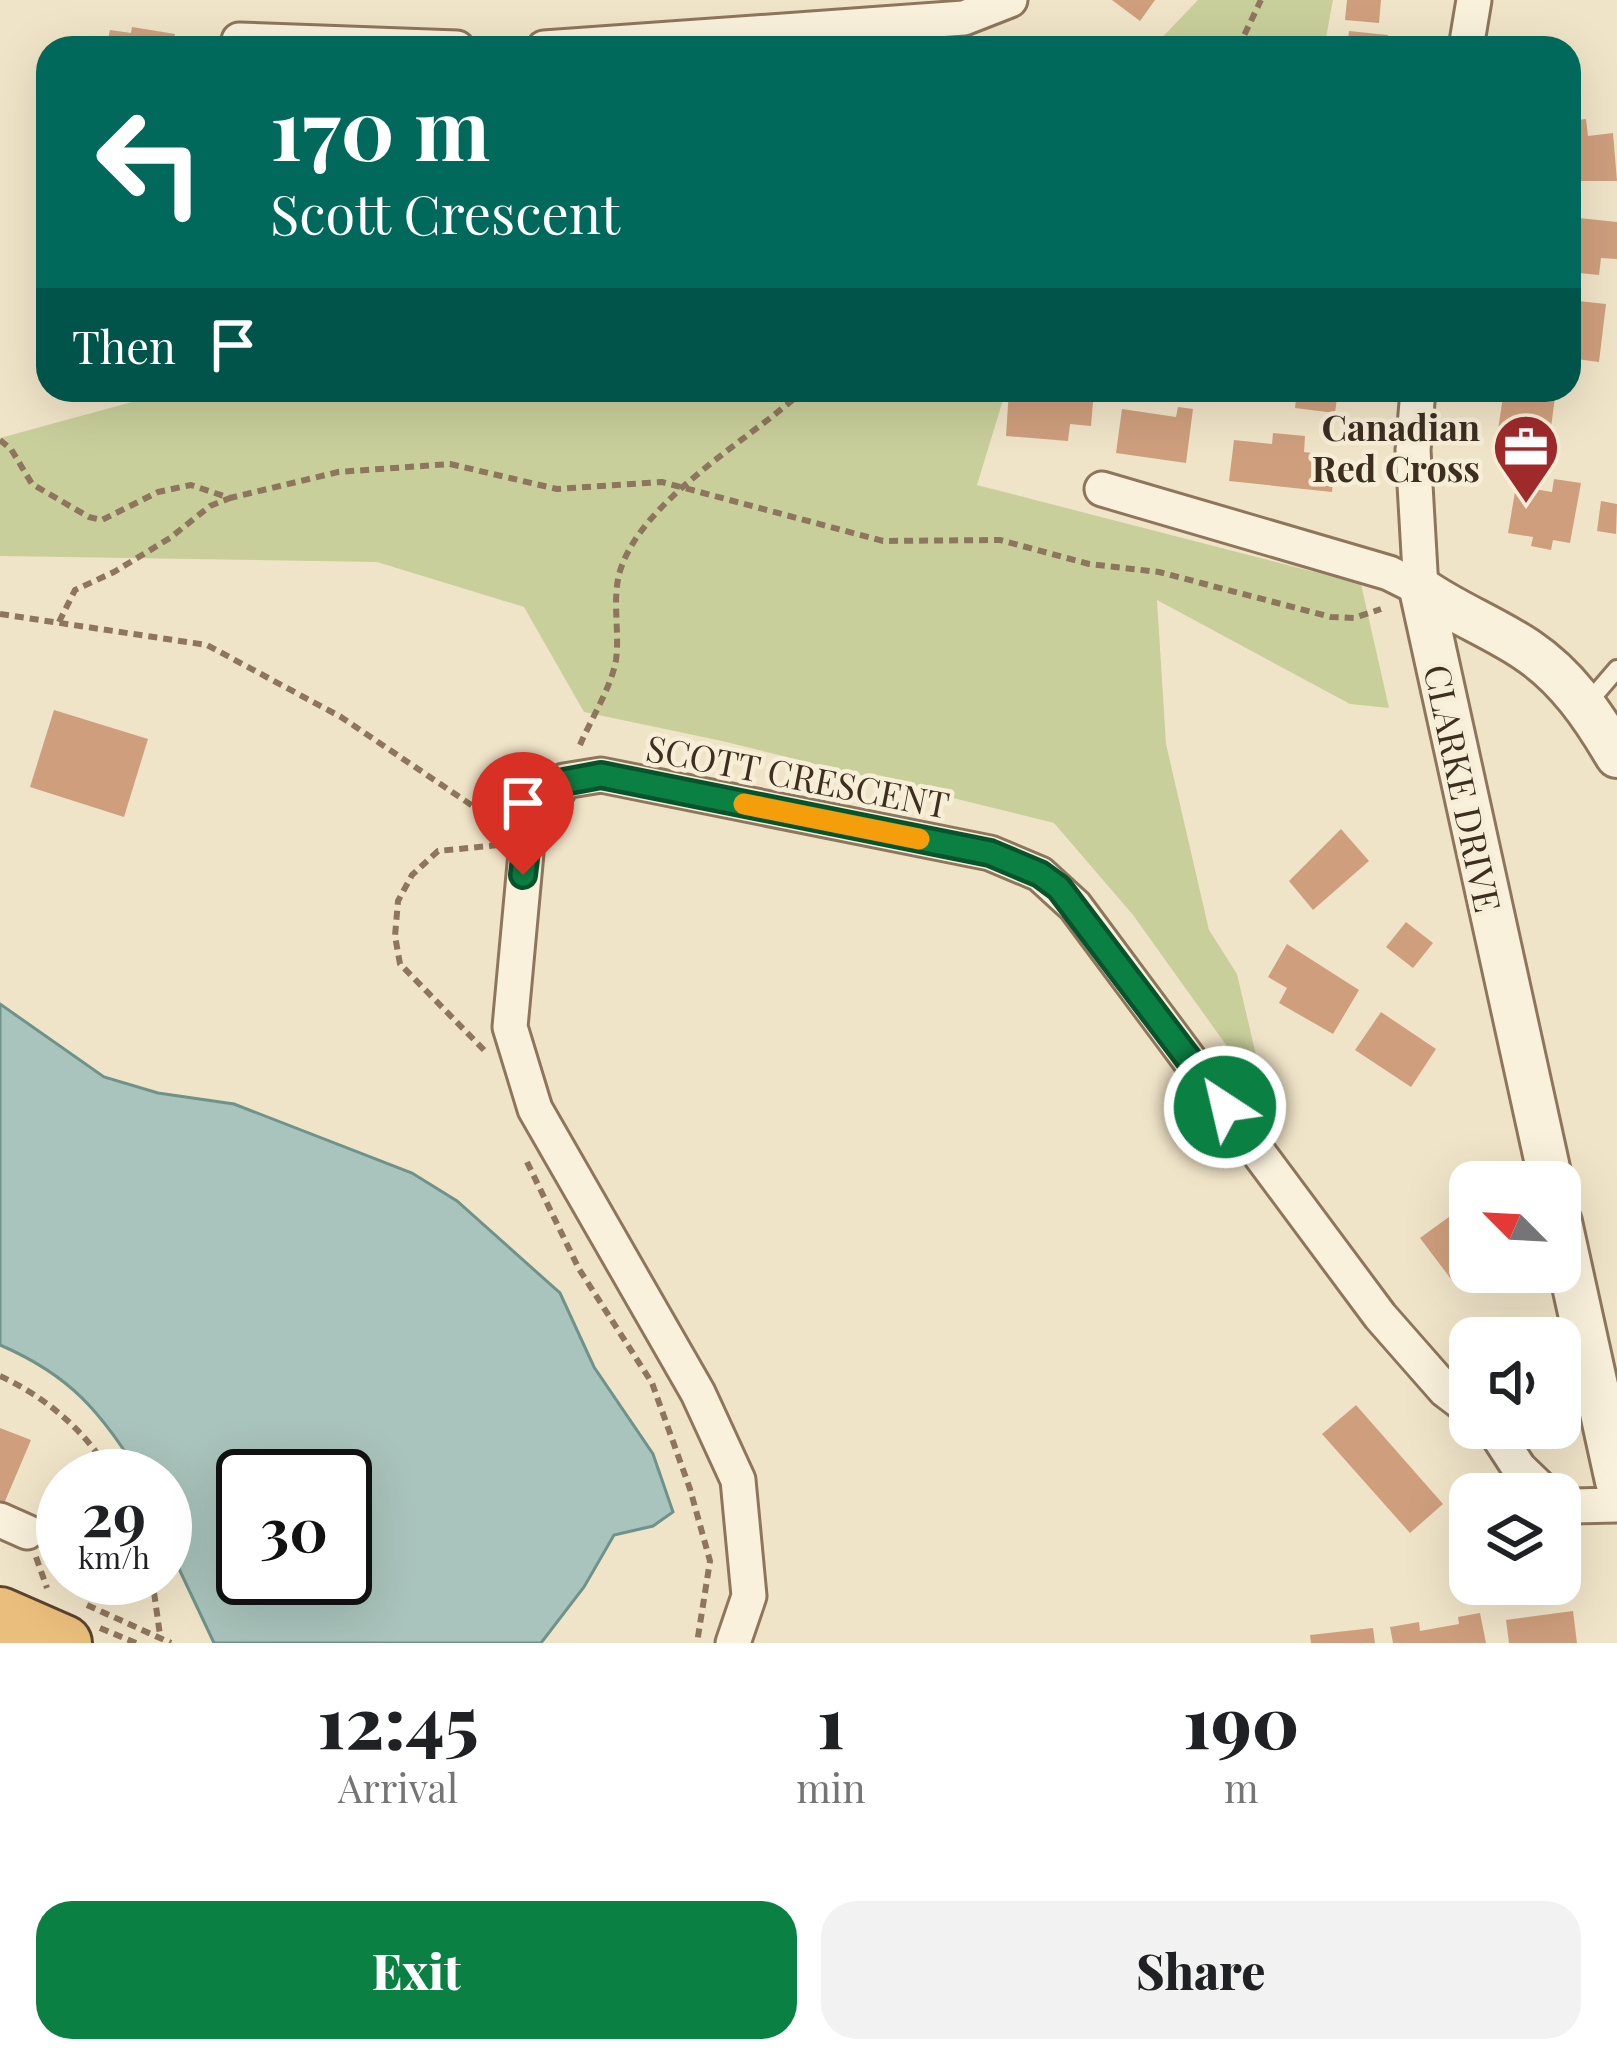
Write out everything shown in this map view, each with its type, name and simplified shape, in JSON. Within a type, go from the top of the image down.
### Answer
[{"type":"highway","points":[[0,1615],[64,1643]]},
{"type":"street","points":[[712,36],[964,18],[1010,0]]},
{"type":"street","points":[[1468,36],[1474,0]]},
{"type":"street","name":"CLARKE DRIVE","points":[[1417,402],[1413,450],[1421,590],[1546,1161]]},
{"type":"street","points":[[1102,489],[1389,573],[1462,618],[1529,651],[1585,705],[1617,756]]},
{"type":"street","name":"SCOTT CRESCENT","points":[[555,794],[601,775],[990,853],[1040,874],[1059,888],[1089,924],[1380,1316],[1449,1393]]},
{"type":"street","points":[[555,794],[527,842],[510,1027],[535,1109],[698,1393],[738,1480],[749,1596],[733,1643]]},
{"type":"street","points":[[1576,1293],[1617,1481]]},
{"type":"street","points":[[1506,1449],[1524,1473]]},
{"type":"street","points":[[1581,1506],[1617,1505]]},
{"type":"lane","points":[[1585,705],[1617,669]]},
{"type":"path","points":[[1244,36],[1261,0]]},
{"type":"path","points":[[555,794],[615,664],[619,571],[640,530],[682,487],[791,402]]},
{"type":"path","points":[[0,440],[11,448],[32,484],[89,517],[114,517],[158,492],[190,485],[230,498]]},
{"type":"path","points":[[59,622],[75,590],[170,538],[210,506],[338,472],[450,464],[556,489],[662,482],[883,541],[1000,540],[1089,564],[1159,572],[1331,617],[1354,618],[1381,609]]},
{"type":"path","points":[[0,614],[207,646],[341,717],[527,842]]},
{"type":"path","points":[[0,1376],[54,1409],[93,1449]]},
{"type":"path","points":[[156,1605],[160,1635],[171,1643]]},
{"type":"green space","points":[[1198,0],[1333,0],[1326,36],[1164,36]]},
{"type":"green space","points":[[132,402],[1002,402],[977,485],[1361,584],[1389,708],[1350,704],[1157,600],[1166,744],[1209,930],[1237,974],[1267,1102],[1133,915],[1054,823],[584,712],[524,607],[377,562],[0,556],[0,438]]},
{"type":"water","points":[[0,1004],[104,1077],[158,1093],[234,1104],[412,1173],[457,1201],[560,1293],[594,1367],[653,1454],[673,1512],[653,1526],[614,1535],[584,1587],[541,1643],[214,1643],[192,1596],[192,1449],[123,1449],[82,1398],[0,1345]]},
{"type":"building","points":[[1112,0],[1155,0],[1140,21]]},
{"type":"building","points":[[1347,0],[1381,0],[1379,23],[1345,20]]},
{"type":"building","points":[[132,27],[175,34],[109,36],[110,30],[131,33]]},
{"type":"building","points":[[1349,31],[1388,35],[1388,36],[1348,36]]},
{"type":"building","points":[[1586,119],[1588,136],[1613,133],[1617,181],[1581,181],[1581,120]]},
{"type":"building","points":[[1581,218],[1617,222],[1617,259],[1601,258],[1599,275],[1581,273]]},
{"type":"building","points":[[1581,301],[1606,304],[1599,362],[1581,360]]},
{"type":"building","points":[[1008,402],[1093,402],[1091,426],[1070,424],[1068,441],[1006,436]]},
{"type":"building","points":[[1296,402],[1336,402],[1335,413],[1295,408]]},
{"type":"building","points":[[1502,402],[1554,402],[1547,457],[1495,450]]},
{"type":"building","points":[[1178,407],[1193,409],[1186,463],[1116,453],[1122,409],[1176,417]]},
{"type":"building","points":[[1273,433],[1305,436],[1304,452],[1320,454],[1318,468],[1334,470],[1332,492],[1229,481],[1234,440],[1272,444]]},
{"type":"building","points":[[1554,479],[1581,483],[1570,543],[1553,540],[1551,550],[1531,546],[1533,537],[1508,533],[1516,486],[1552,492]]},
{"type":"building","points":[[1601,501],[1617,504],[1616,534],[1597,531]]},
{"type":"building","points":[[54,710],[148,739],[124,817],[30,787]]},
{"type":"building","points":[[1341,829],[1369,861],[1313,910],[1289,881]]},
{"type":"building","points":[[1406,922],[1433,943],[1413,968],[1386,947]]},
{"type":"building","points":[[1287,944],[1359,990],[1333,1034],[1279,1003],[1287,988],[1268,977]]},
{"type":"building","points":[[1381,1012],[1436,1049],[1411,1087],[1355,1050]]},
{"type":"building","points":[[1449,1217],[1449,1276],[1420,1238]]},
{"type":"building","points":[[1356,1405],[1443,1504],[1410,1533],[1322,1434]]},
{"type":"building","points":[[0,1428],[31,1440],[0,1513]]},
{"type":"building","points":[[1573,1611],[1577,1643],[1509,1643],[1506,1620]]},
{"type":"building","points":[[1480,1613],[1486,1643],[1393,1643],[1390,1627],[1419,1622],[1420,1631],[1459,1624],[1458,1617]]},
{"type":"building","points":[[1373,1628],[1375,1643],[1311,1643],[1310,1635]]},
{"type":"slow traffic","points":[[744,804],[919,839]]},
{"type":"place","name":"Canadian Red Cross","points":[[1526,506]]},
{"type":"route","points":[[523,875],[527,842],[564,782],[601,775],[990,853],[1040,874],[1059,888],[1225,1107]]}]
